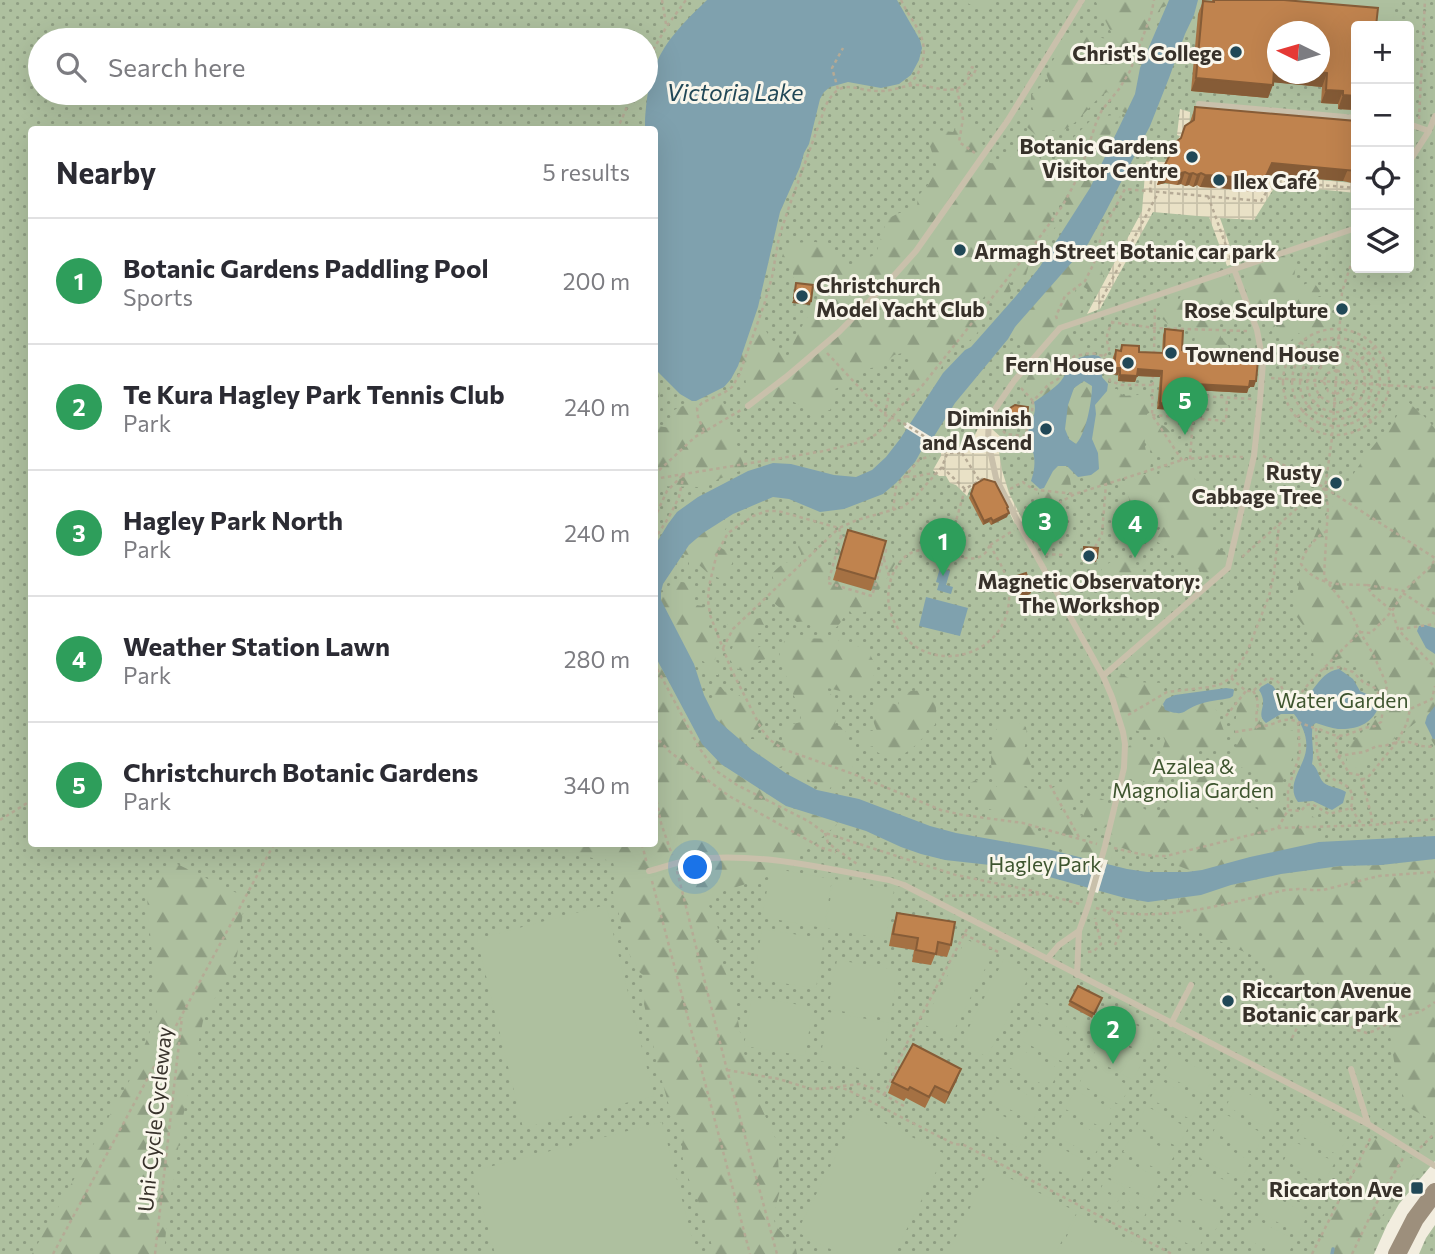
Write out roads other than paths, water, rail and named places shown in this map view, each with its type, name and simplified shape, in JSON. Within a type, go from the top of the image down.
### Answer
[{"type":"main road","points":[[1397,1254],[1415,1219],[1435,1192]]},
{"type":"lane","points":[[748,406],[831,339],[916,251],[1008,120],[1082,0]]},
{"type":"lane","points":[[1199,104],[1351,118]]},
{"type":"lane","points":[[1414,154],[1435,116]]},
{"type":"lane","points":[[1414,126],[1429,131]]},
{"type":"lane","points":[[1077,975],[1079,931],[1105,846],[1124,768],[1125,744],[1120,719],[1103,676],[996,478],[988,441],[989,418],[1014,381],[1060,328],[1351,230]]},
{"type":"lane","points":[[1103,676],[1228,568],[1251,457],[1263,363],[1257,330],[1234,269]]},
{"type":"lane","points":[[649,871],[693,859],[726,857],[778,861],[889,880],[904,885],[1371,1126],[1435,1166]]},
{"type":"lane","points":[[1046,959],[1059,945],[1079,931]]},
{"type":"lane","points":[[1171,1024],[1191,985]]},
{"type":"lane","points":[[1351,1069],[1371,1126]]},
{"type":"water","name":"Victoria Lake","points":[[707,0],[897,0],[922,48],[911,75],[899,84],[881,88],[848,82],[830,87],[824,92],[809,144],[780,212],[758,307],[738,366],[724,387],[696,401],[680,394],[658,372],[658,126],[645,126],[647,105],[658,105],[658,61],[679,28]]},
{"type":"water","points":[[1169,0],[1198,0],[1150,126],[1088,244],[1015,327],[955,403],[915,462],[883,494],[844,509],[820,512],[789,499],[773,497],[733,514],[689,545],[663,584],[661,600],[694,664],[704,695],[716,719],[752,750],[817,790],[859,799],[956,833],[1047,849],[1147,872],[1202,870],[1319,842],[1435,836],[1435,859],[1340,866],[1281,874],[1201,895],[1148,902],[1035,873],[921,854],[866,831],[786,806],[721,764],[702,744],[658,662],[658,540],[677,512],[698,497],[748,471],[773,463],[856,477],[872,470],[886,457],[943,373],[971,347],[1039,268],[1090,188],[1135,94],[1140,68]]},
{"type":"water","points":[[1094,355],[1103,360],[1102,377],[1108,384],[1107,391],[1095,405],[1092,439],[1098,453],[1099,469],[1091,475],[1078,477],[1067,466],[1058,466],[1044,488],[1040,489],[1031,481],[1034,459],[1028,436],[1035,411],[1034,402],[1058,384],[1076,360]],"holes":[[[1084,381],[1092,386],[1090,408],[1076,444],[1069,439],[1065,429],[1068,405],[1074,388]]]},
{"type":"water","points":[[940,568],[950,571],[946,585],[953,587],[951,594],[937,590]]},
{"type":"water","points":[[926,597],[968,608],[960,636],[919,626]]},
{"type":"water","points":[[1419,626],[1435,628],[1435,654],[1426,648],[1417,631]]},
{"type":"water","name":"Water Garden","points":[[1339,669],[1353,679],[1360,691],[1371,696],[1379,705],[1369,721],[1358,727],[1338,729],[1316,723],[1313,725],[1312,764],[1324,783],[1346,792],[1343,803],[1332,810],[1313,801],[1298,802],[1293,789],[1305,756],[1304,731],[1294,714],[1281,714],[1266,723],[1261,716],[1263,701],[1259,690],[1268,683],[1284,702],[1302,700],[1324,677]]},
{"type":"water","points":[[1226,688],[1234,690],[1230,698],[1201,704],[1183,712],[1165,710],[1163,704],[1166,699],[1175,695]]},
{"type":"water","points":[[1435,706],[1435,739],[1433,739],[1425,723]]},
{"type":"waterway","points":[[1332,1254],[1333,1249]]},
{"type":"place","name":"Christ's College","points":[[1236,52]]},
{"type":"place","name":"Botanic Gardens Visitor Centre","points":[[1192,157]]},
{"type":"place","name":"Ilex Café","points":[[1219,180]]},
{"type":"place","name":"Armagh Street Botanic car park","points":[[960,250]]},
{"type":"place","name":"Christchurch Model Yacht Club","points":[[802,296]]},
{"type":"place","name":"Rose Sculpture","points":[[1342,309]]},
{"type":"place","name":"Townend House","points":[[1171,353]]},
{"type":"place","name":"Fern House","points":[[1128,363]]},
{"type":"place","name":"Diminish and Ascend","points":[[1046,429]]},
{"type":"place","name":"Christchurch Botanic Gardens","points":[[1185,435]]},
{"type":"place","name":"Rusty Cabbage Tree","points":[[1336,483]]},
{"type":"place","name":"Hagley Park North","points":[[1045,556]]},
{"type":"place","name":"Magnetic Observatory: The Workshop","points":[[1089,556]]},
{"type":"place","name":"Weather Station Lawn","points":[[1135,558]]},
{"type":"place","name":"Botanic Gardens Paddling Pool","points":[[943,576]]},
{"type":"place","name":"Riccarton Avenue Botanic car park","points":[[1228,1001]]},
{"type":"place","name":"Te Kura Hagley Park Tennis Club","points":[[1113,1064]]},
{"type":"place","name":"Riccarton Ave","points":[[1417,1188]]},
{"type":"park label","name":"Azalea & Magnolia Garden","points":[[1193,777]]},
{"type":"park label","name":"Hagley Park","points":[[1045,863]]}]
